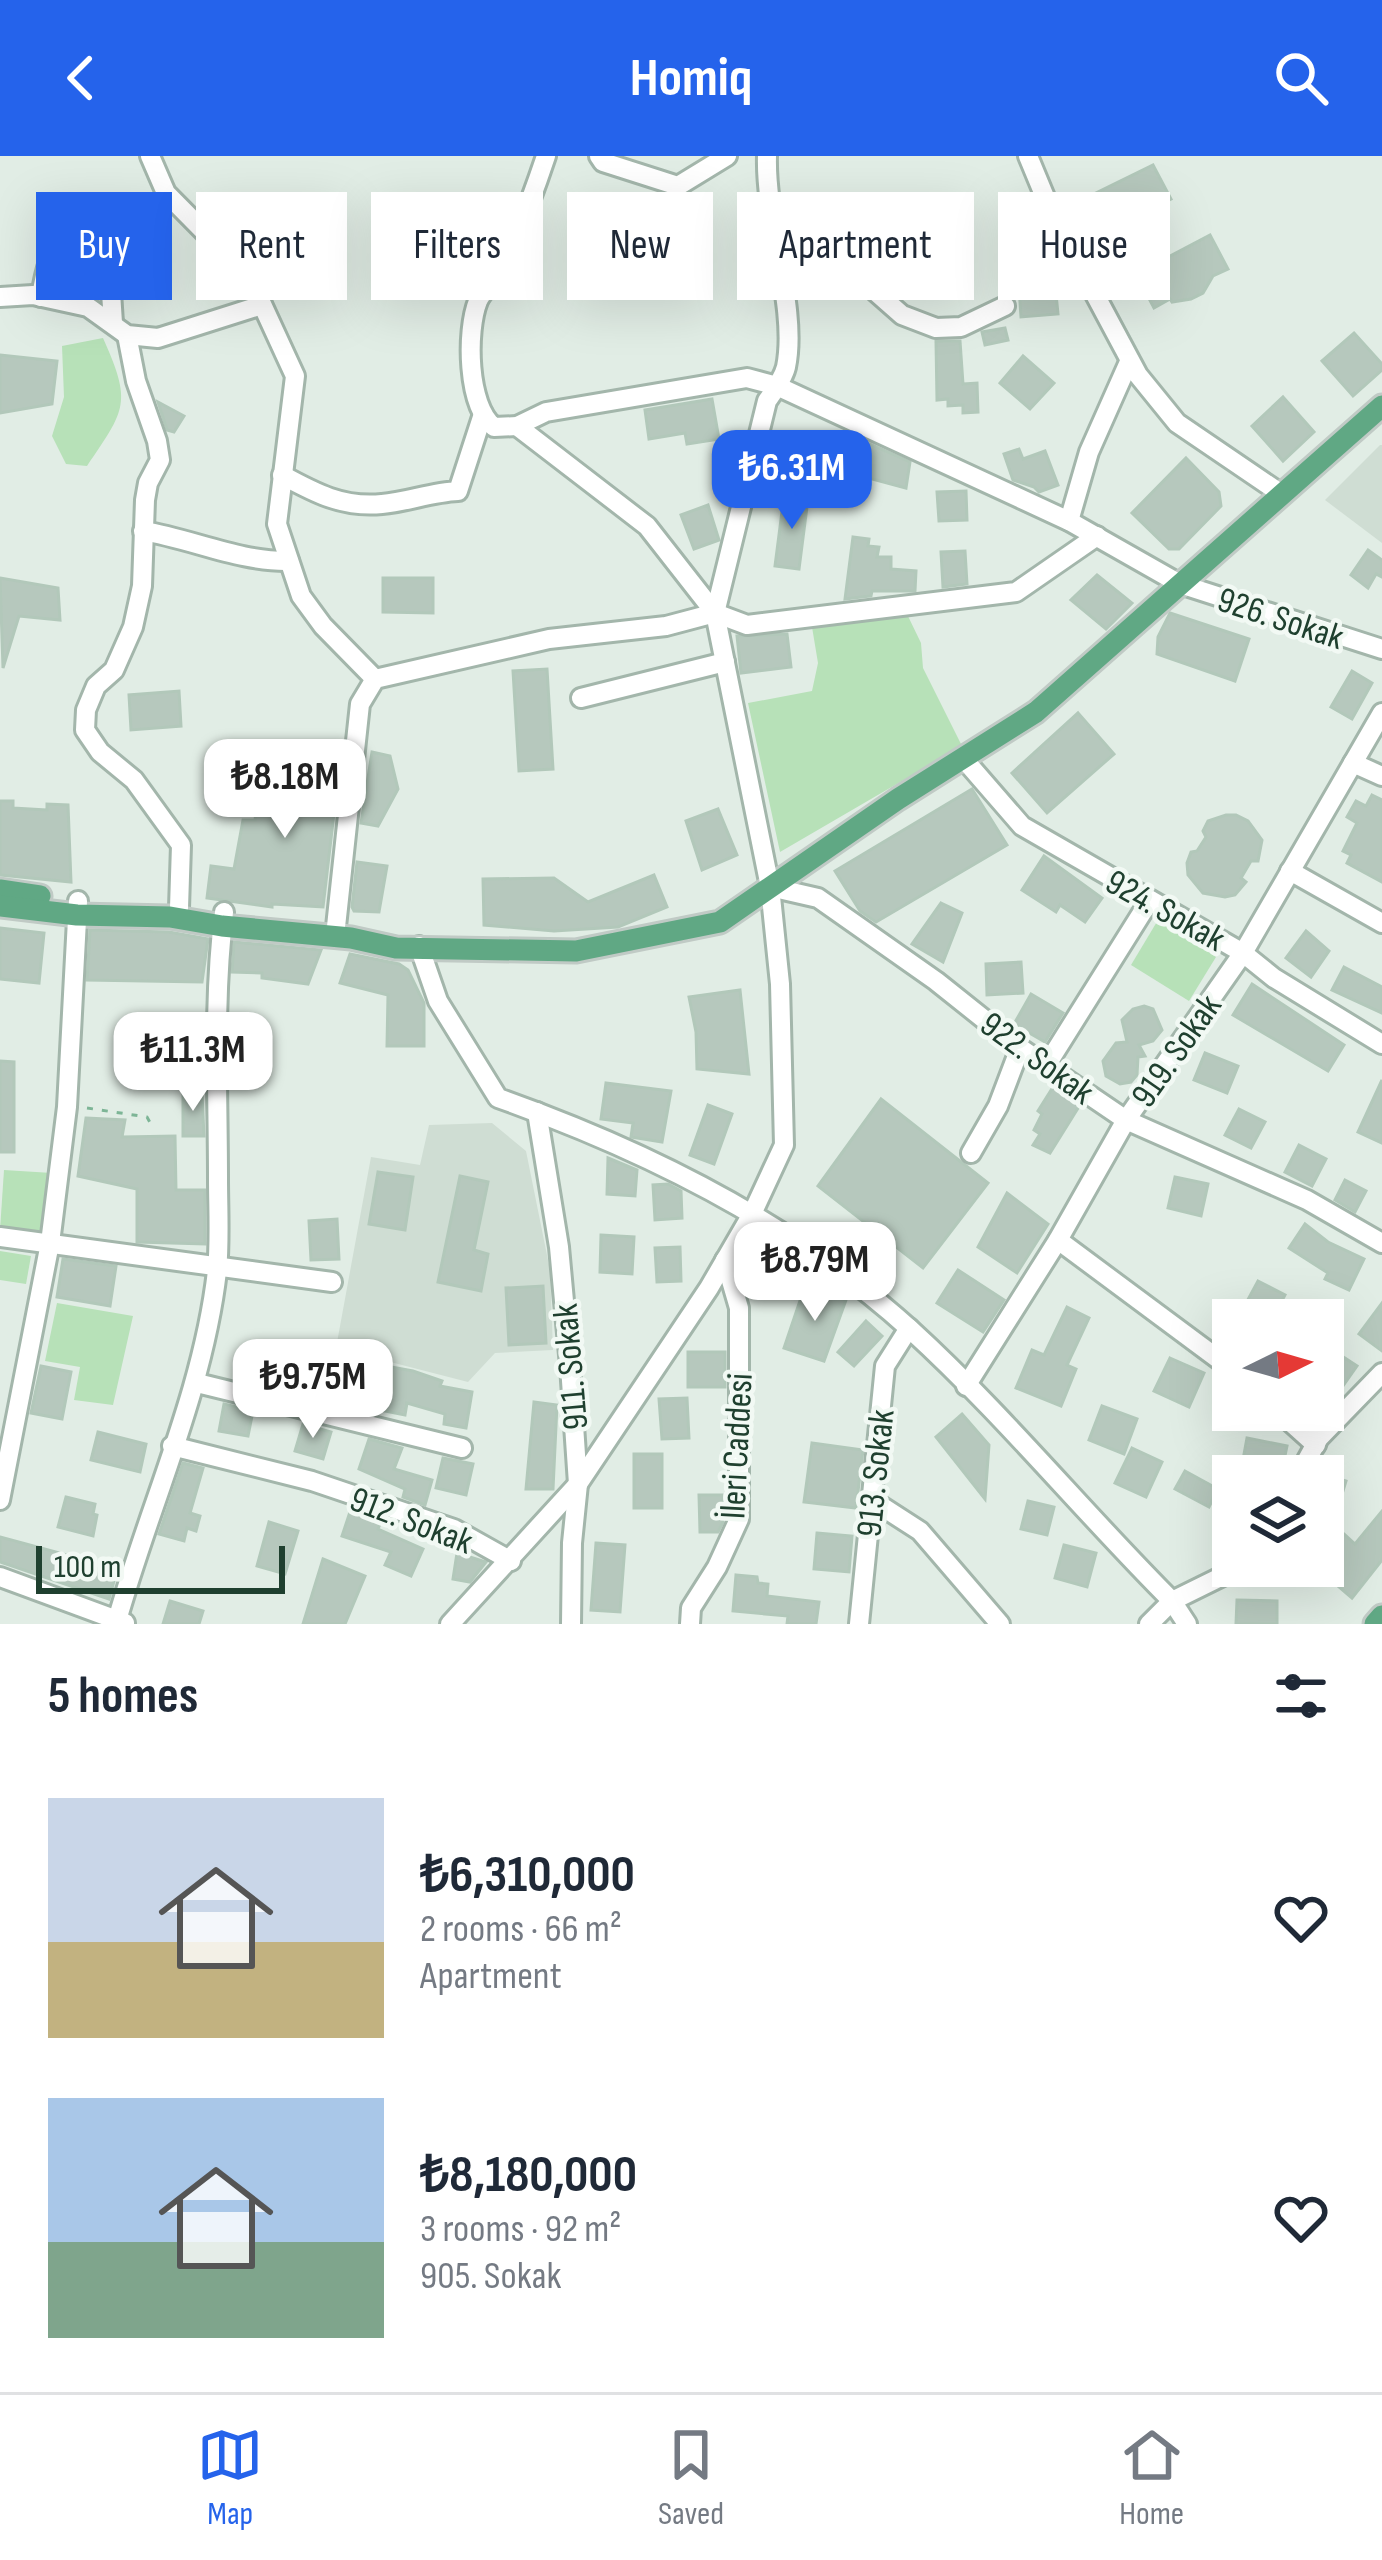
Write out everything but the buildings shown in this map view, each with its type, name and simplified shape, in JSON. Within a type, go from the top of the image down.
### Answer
[{"type":"main road","points":[[0,890],[78,908],[335,929],[396,948],[577,951],[720,922],[1036,712],[1379,412]]},
{"type":"main road","points":[[0,906],[179,908],[223,919]]},
{"type":"main road","points":[[1375,1624],[1382,1616]]},
{"type":"street","points":[[150,156],[166,193],[250,278],[295,376],[278,524],[301,596],[375,680]]},
{"type":"street","points":[[534,192],[546,156]]},
{"type":"street","points":[[599,156],[604,162],[678,186],[727,156]]},
{"type":"street","points":[[767,156],[767,192]]},
{"type":"street","points":[[1028,156],[1052,214],[1129,362],[1178,423],[1280,494]]},
{"type":"street","points":[[0,297],[36,297]]},
{"type":"street","points":[[55,300],[88,307],[120,329],[158,338],[262,305]]},
{"type":"street","points":[[112,300],[160,460],[148,483],[142,586],[133,627],[114,670],[96,686],[86,710],[85,730],[100,752],[134,780],[181,845],[179,908]]},
{"type":"street","points":[[479,300],[470,341],[478,404],[494,428],[517,426],[546,412],[747,378],[777,386]]},
{"type":"street","points":[[449,1624],[578,1484],[725,1260],[784,1145],[780,984],[770,887],[715,613],[767,401],[785,372],[784,300]]},
{"type":"street","points":[[885,300],[902,315],[936,328],[961,327],[1005,306]]},
{"type":"street","points":[[1069,521],[1090,452],[1129,362]]},
{"type":"street","name":"926. Sokak","points":[[777,386],[1069,521],[1180,584],[1382,649]]},
{"type":"street","points":[[282,475],[345,504],[384,504],[458,491],[483,414]]},
{"type":"street","points":[[517,426],[647,526],[715,613],[747,626],[811,614],[1016,592],[1096,536]]},
{"type":"street","points":[[143,530],[261,561],[290,561]]},
{"type":"street","points":[[335,929],[360,704],[375,680],[549,639],[667,626],[715,613]]},
{"type":"street","points":[[581,698],[725,662]]},
{"type":"street","name":"919. Sokak","points":[[967,1386],[1126,1120],[1244,953],[1382,712]]},
{"type":"street","name":"924. Sokak","points":[[963,758],[1022,826],[1244,953],[1274,978],[1382,1044]]},
{"type":"street","points":[[1353,763],[1382,776]]},
{"type":"street","points":[[1291,871],[1382,923]]},
{"type":"street","name":"922. Sokak","points":[[770,887],[818,898],[1126,1120],[1307,1200],[1382,1243]]},
{"type":"street","points":[[1046,1066],[1150,900]]},
{"type":"street","points":[[0,1500],[50,1244],[67,1107],[78,908]]},
{"type":"street","points":[[0,1577],[120,1622],[196,1382],[218,1266],[223,919]]},
{"type":"street","points":[[419,946],[437,1001],[497,1098],[564,1120],[752,1214],[814,1254],[908,1328],[967,1386],[1172,1600],[1187,1624]]},
{"type":"street","points":[[971,1153],[998,1106],[1020,1048]]},
{"type":"street","name":"911. Sokak","points":[[537,1112],[559,1247],[578,1484],[572,1624]]},
{"type":"street","points":[[0,1238],[332,1282]]},
{"type":"street","points":[[1058,1240],[1212,1354]]},
{"type":"street","name":"İleri Caddesi","points":[[690,1624],[691,1608],[739,1519],[739,1307],[725,1260]]},
{"type":"street","name":"913. Sokak","points":[[859,1624],[885,1366],[908,1328]]},
{"type":"street","points":[[1310,1455],[1382,1373]]},
{"type":"street","points":[[196,1382],[462,1448]]},
{"type":"street","points":[[1300,1431],[1316,1445]]},
{"type":"street","name":"912. Sokak","points":[[172,1446],[312,1481],[454,1529],[511,1561]]},
{"type":"street","points":[[872,1500],[920,1531],[1000,1624]]},
{"type":"street","points":[[1148,1624],[1172,1600],[1212,1581]]},
{"type":"path","points":[[67,1107],[147,1117],[152,1126]]},
{"type":"shaded area","points":[[1382,445],[1382,543],[1325,500]]},
{"type":"shaded area","points":[[492,1123],[526,1151],[550,1270],[553,1350],[495,1353],[468,1382],[336,1348],[371,1157],[420,1165],[429,1125]]},
{"type":"green space","points":[[103,338],[118,377],[121,405],[87,466],[66,464],[52,436],[64,397],[62,346]]},
{"type":"green space","points":[[906,612],[921,643],[923,668],[962,746],[780,852],[748,703],[812,691],[818,663],[811,621]]},
{"type":"green space","points":[[1158,920],[1216,957],[1189,1001],[1131,965]]},
{"type":"green space","points":[[4,1170],[52,1173],[43,1232],[0,1230]]},
{"type":"green space","points":[[0,1251],[31,1256],[26,1284],[0,1280]]},
{"type":"green space","points":[[57,1303],[133,1316],[113,1405],[74,1400],[80,1367],[45,1361]]}]
